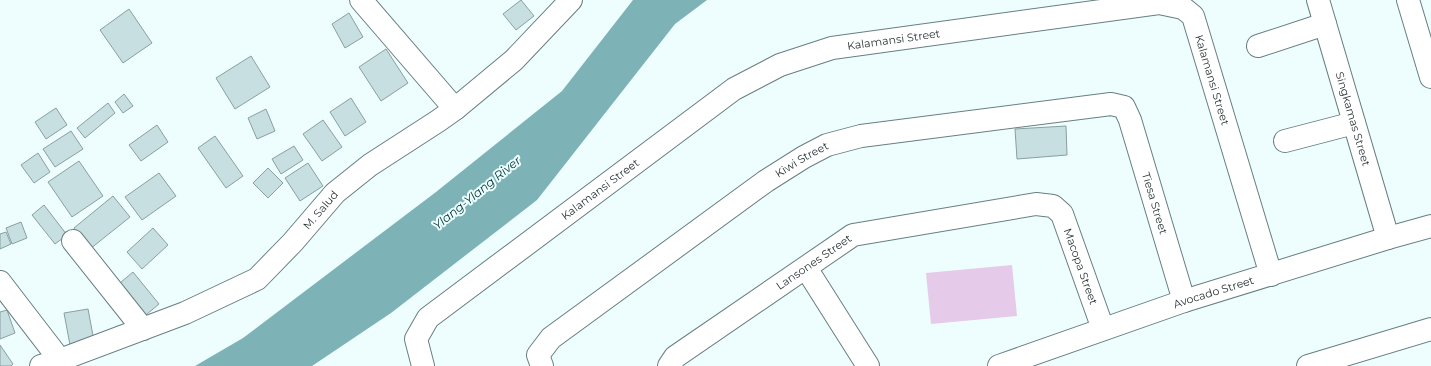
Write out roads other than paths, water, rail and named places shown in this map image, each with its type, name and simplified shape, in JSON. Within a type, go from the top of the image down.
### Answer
[{"type":"street","points":[[361,0],[455,109]]},
{"type":"street","name":"M. Salud","points":[[50,363],[185,313],[257,279],[294,242],[335,193],[370,165],[455,109],[514,60],[571,0]]},
{"type":"street","name":"Singkamas Street","points":[[1318,0],[1388,238]]},
{"type":"street","points":[[1408,0],[1431,77]]},
{"type":"street","name":"Kalamansi Street","points":[[423,366],[416,339],[428,318],[734,89],[780,65],[832,48],[1159,3],[1182,8],[1193,16],[1271,275]]},
{"type":"street","points":[[1258,46],[1325,24]]},
{"type":"street","name":"Kiwi Street","points":[[540,361],[551,338],[759,186],[804,157],[827,145],[861,136],[1111,104],[1124,107]]},
{"type":"street","name":"Tiesa Street","points":[[1124,107],[1130,120],[1184,301]]},
{"type":"street","points":[[1285,141],[1354,123]]},
{"type":"street","name":"Lansones Street","points":[[669,366],[675,357],[853,235],[1036,204],[1053,206]]},
{"type":"street","name":"Macopa Street","points":[[1053,206],[1062,214],[1103,329]]},
{"type":"street","name":"Avocado Street","points":[[999,366],[1028,361],[1103,329],[1184,301],[1431,226]]},
{"type":"street","points":[[73,241],[143,329]]},
{"type":"street","points":[[806,268],[868,366]]},
{"type":"street","points":[[0,282],[50,363]]},
{"type":"street","points":[[1308,366],[1431,329]]},
{"type":"water","name":"Ylang-Ylang River","points":[[633,0],[707,0],[675,24],[537,200],[391,313],[312,366],[195,366],[243,338],[436,192],[562,91]]}]
